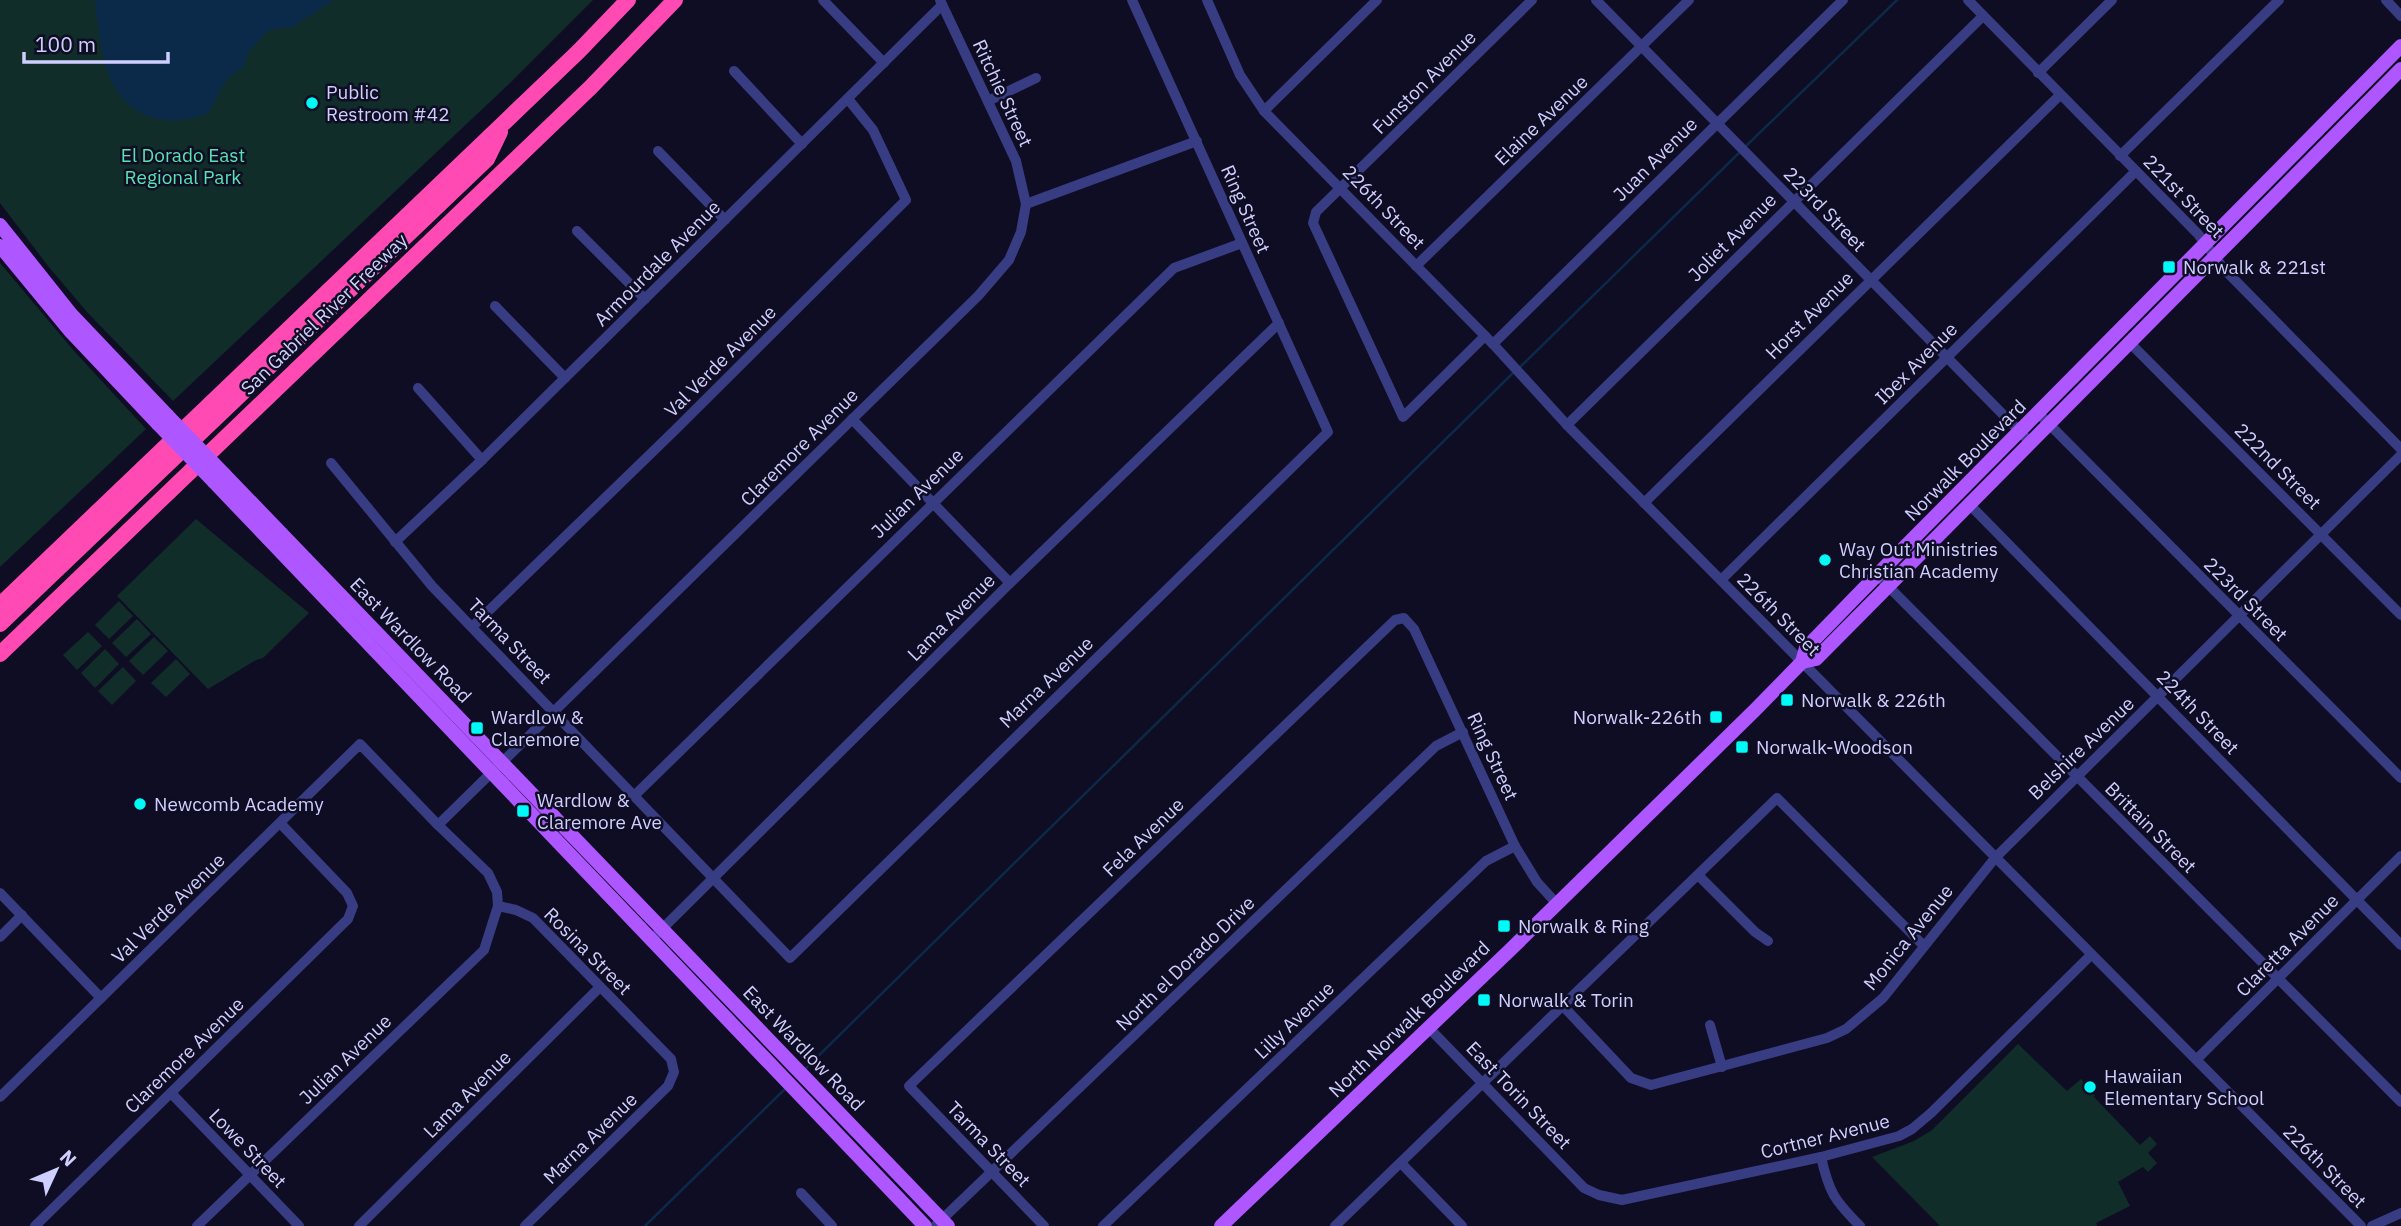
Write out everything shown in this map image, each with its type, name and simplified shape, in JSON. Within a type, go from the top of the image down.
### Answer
[{"type":"highway","name":"San Gabriel River Freeway","points":[[0,605],[579,51],[628,0]]},
{"type":"highway","name":"San Gabriel River Freeway","points":[[0,654],[591,87],[675,0]]},
{"type":"highway","points":[[0,624],[487,159],[506,120]]},
{"type":"main road","name":"Norwalk Boulevard","points":[[2025,437],[1969,504],[1888,587],[1816,659],[1802,662],[1806,648],[1877,575],[2044,418],[2211,249],[2401,46]]},
{"type":"main road","name":"Norwalk Boulevard","points":[[2044,418],[2129,342],[2211,249],[2401,69]]},
{"type":"main road","name":"East Wardlow Road","points":[[0,225],[71,314],[162,419]]},
{"type":"main road","name":"East Wardlow Road","points":[[0,246],[71,332],[162,419],[502,762],[663,928],[942,1224]]},
{"type":"main road","name":"East Wardlow Road","points":[[219,478],[491,772],[925,1226]]},
{"type":"main road","name":"North Norwalk Boulevard","points":[[1221,1226],[1556,904],[1802,662]]},
{"type":"street","points":[[823,0],[884,63]]},
{"type":"street","name":"Ring Street","points":[[1132,0],[1328,432]]},
{"type":"street","name":"226th Street","points":[[1209,0],[1240,75],[1264,111],[1489,340],[1567,425],[2361,1226]]},
{"type":"street","points":[[1264,111],[1377,0]]},
{"type":"street","name":"Funston Avenue","points":[[1489,340],[1403,417],[1313,223],[1317,212],[1532,0]]},
{"type":"street","name":"223rd Street","points":[[1596,0],[2025,437]]},
{"type":"street","name":"Elaine Avenue","points":[[1416,266],[1689,0]]},
{"type":"street","name":"Juan Avenue","points":[[1489,340],[1843,0]]},
{"type":"street","name":"221st Street","points":[[1968,0],[2211,249],[2224,269],[2401,449]]},
{"type":"street","points":[[2038,73],[2112,0]]},
{"type":"street","points":[[2120,156],[2279,0]]},
{"type":"street","points":[[2386,0],[2401,16]]},
{"type":"street","name":"Armourdale Avenue","points":[[395,542],[482,460],[848,99],[941,3]]},
{"type":"street","name":"Ritchie Street","points":[[941,3],[1016,162],[1026,204]]},
{"type":"street","name":"Joliet Avenue","points":[[1567,425],[1983,16]]},
{"type":"street","points":[[734,71],[802,144]]},
{"type":"street","points":[[988,101],[1036,78]]},
{"type":"street","name":"Horst Avenue","points":[[1644,503],[2060,95]]},
{"type":"street","name":"Val Verde Avenue","points":[[472,627],[721,385],[906,200],[873,130],[848,99]]},
{"type":"street","points":[[1026,204],[1197,141]]},
{"type":"street","points":[[658,151],[725,220]]},
{"type":"street","name":"Ibex Avenue","points":[[1721,580],[2136,171]]},
{"type":"street","name":"Claremore Avenue","points":[[438,825],[997,277],[1009,260],[1021,232],[1026,204]]},
{"type":"street","points":[[577,231],[645,299]]},
{"type":"street","name":"Julian Avenue","points":[[634,796],[1174,268],[1242,243]]},
{"type":"street","points":[[495,306],[565,378]]},
{"type":"street","name":"Lama Avenue","points":[[651,940],[1010,583],[1279,323]]},
{"type":"street","name":"222nd Street","points":[[2129,342],[2401,615]]},
{"type":"street","points":[[418,388],[482,460]]},
{"type":"street","name":"223rd Street","points":[[2044,418],[2401,779]]},
{"type":"street","points":[[852,419],[1010,583]]},
{"type":"street","name":"Marna Avenue","points":[[790,958],[1328,432]]},
{"type":"street","name":"Belshire Avenue","points":[[1995,858],[2401,455]]},
{"type":"street","name":"Tarma Street","points":[[331,463],[395,542],[472,627],[790,958]]},
{"type":"street","name":"224th Street","points":[[1969,504],[2401,945]]},
{"type":"street","name":"Brittain Street","points":[[1877,575],[2401,1102]]},
{"type":"street","name":"Ring Street","points":[[1405,618],[1414,629],[1515,846],[1537,882],[1556,904]]},
{"type":"street","name":"Fela Avenue","points":[[909,1086],[1395,620],[1405,618]]},
{"type":"street","name":"North el Dorado Drive","points":[[942,1224],[992,1172],[1436,746],[1463,732]]},
{"type":"street","name":"Val Verde Avenue","points":[[0,1097],[360,744],[438,825]]},
{"type":"street","points":[[1335,1226],[1777,798],[1924,946]]},
{"type":"street","name":"Claremore Avenue","points":[[35,1226],[348,919],[353,906],[347,893],[281,824]]},
{"type":"street","points":[[438,825],[488,873],[498,892],[498,906]]},
{"type":"street","name":"Lilly Avenue","points":[[1103,1226],[1486,861],[1515,846]]},
{"type":"street","name":"Claretta Avenue","points":[[2197,1059],[2401,856]]},
{"type":"street","name":"Monica Avenue","points":[[1563,1006],[1631,1078],[1651,1084],[1827,1038],[1846,1029],[1883,998],[1995,858]]},
{"type":"street","points":[[1698,875],[1755,932],[1768,941]]},
{"type":"street","points":[[0,893],[101,998]]},
{"type":"street","name":"Julian Avenue","points":[[197,1226],[484,950],[498,906]]},
{"type":"street","name":"Rosina Street","points":[[498,906],[533,918],[671,1059],[674,1072]]},
{"type":"street","points":[[0,937],[22,915]]},
{"type":"street","name":"Cortner Avenue","points":[[1584,1188],[1622,1200],[1821,1157],[1899,1136],[1921,1122],[2091,955]]},
{"type":"street","name":"Lama Avenue","points":[[359,1226],[600,987]]},
{"type":"street","points":[[1710,1025],[1721,1067]]},
{"type":"street","name":"East Torin Street","points":[[1428,1027],[1584,1188]]},
{"type":"street","name":"Marna Avenue","points":[[525,1226],[668,1086],[674,1072]]},
{"type":"street","name":"Tarma Street","points":[[909,1086],[1044,1226]]},
{"type":"street","name":"Lowe Street","points":[[171,1093],[299,1226]]},
{"type":"street","points":[[1821,1157],[1828,1185],[1836,1201],[1857,1225]]},
{"type":"street","points":[[1401,1163],[1462,1226]]},
{"type":"street","points":[[801,1193],[832,1226]]},
{"type":"street","points":[[2372,1226],[2401,1213]]},
{"type":"green space","name":"El Dorado East Regional Park","points":[[0,0],[593,0],[510,83],[173,401],[87,312],[0,203]]},
{"type":"green space","points":[[0,263],[74,351],[146,429],[0,567]]},
{"type":"green space","points":[[196,519],[309,613],[263,658],[208,689],[117,596]]},
{"type":"green space","points":[[119,601],[133,616],[109,639],[95,625]]},
{"type":"green space","points":[[137,619],[151,634],[126,657],[112,643]]},
{"type":"green space","points":[[88,632],[102,646],[77,670],[63,655]]},
{"type":"green space","points":[[154,637],[168,651],[143,675],[129,661]]},
{"type":"green space","points":[[105,649],[119,664],[95,688],[81,673]]},
{"type":"green space","points":[[176,659],[190,674],[166,697],[151,683]]},
{"type":"green space","points":[[123,667],[136,681],[112,705],[98,691]]},
{"type":"green space","points":[[2018,1044],[2067,1091],[2081,1079],[2094,1097],[2140,1145],[2150,1136],[2157,1144],[2148,1153],[2157,1163],[2148,1172],[2143,1167],[2118,1182],[2130,1206],[2096,1223],[2097,1226],[1940,1226],[1872,1157],[1914,1141],[1932,1130]]},
{"type":"water","points":[[95,0],[334,0],[293,27],[269,30],[248,52],[243,69],[226,81],[209,112],[183,120],[162,120],[137,111],[124,100],[114,86],[107,71],[99,36]]},
{"type":"waterway","points":[[1746,146],[1897,0]]},
{"type":"waterway","points":[[1518,369],[1741,151]]},
{"type":"waterway","points":[[804,1070],[1513,373]]},
{"type":"waterway","points":[[645,1226],[787,1087]]},
{"type":"place","name":"Public Restroom #42","points":[[312,103]]},
{"type":"place","name":"Norwalk & 221st","points":[[2169,267]]},
{"type":"place","name":"Way Out Ministries Christian Academy","points":[[1825,560]]},
{"type":"place","name":"Norwalk & 226th","points":[[1787,700]]},
{"type":"place","name":"Norwalk-226th","points":[[1716,717]]},
{"type":"place","name":"Wardlow & Claremore","points":[[477,728]]},
{"type":"place","name":"Norwalk-Woodson","points":[[1742,747]]},
{"type":"place","name":"Newcomb Academy","points":[[140,804]]},
{"type":"place","name":"Wardlow & Claremore Ave","points":[[523,811]]},
{"type":"place","name":"Norwalk & Ring","points":[[1504,926]]},
{"type":"place","name":"Norwalk & Torin","points":[[1484,1000]]},
{"type":"place","name":"Hawaiian Elementary School","points":[[2090,1087]]}]
